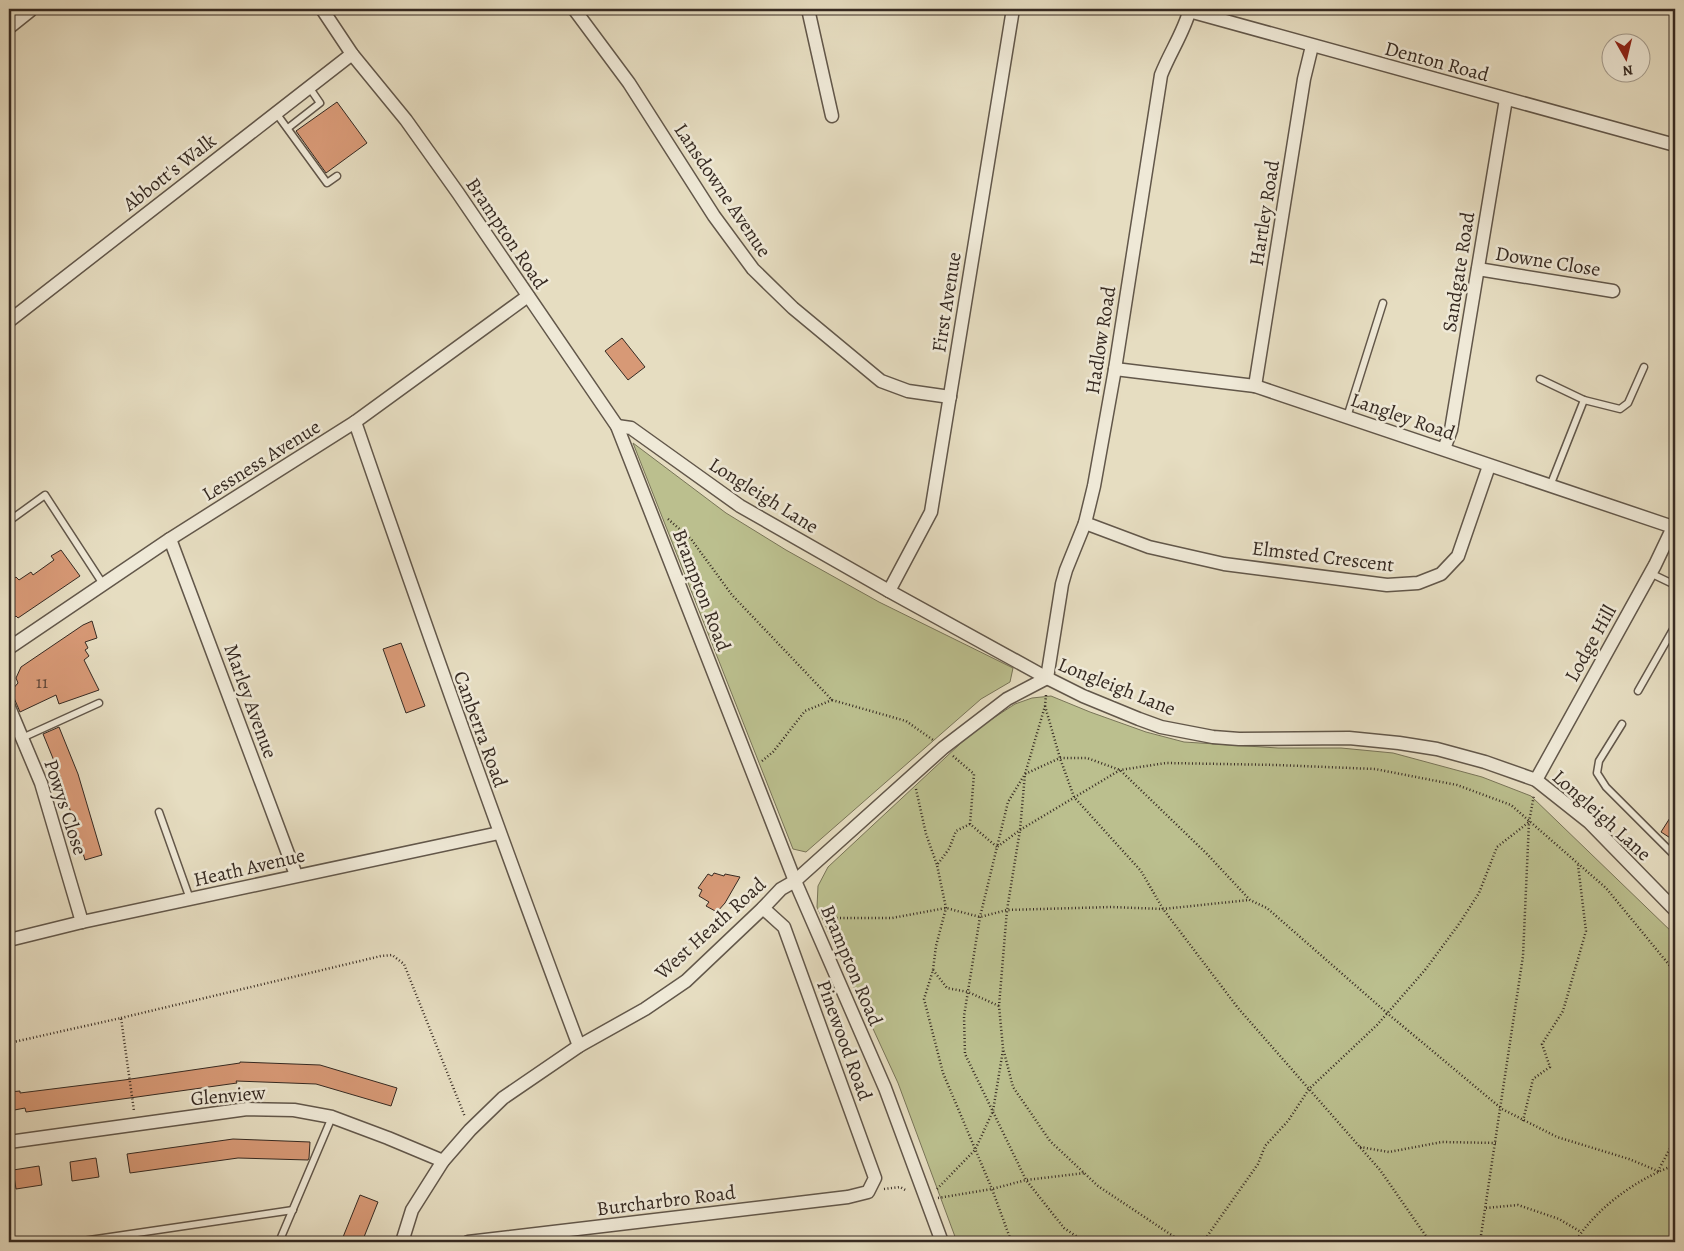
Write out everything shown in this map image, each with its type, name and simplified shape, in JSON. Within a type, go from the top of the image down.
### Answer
[{"type":"street","points":[[9,25],[29,9]]},
{"type":"street","name":"Brampton Road","points":[[322,9],[352,54],[406,120],[458,193],[617,426],[795,881],[885,1088],[942,1242]]},
{"type":"street","name":"Lansdowne Avenue","points":[[574,9],[629,83],[719,223],[753,269],[793,308],[880,381],[908,391],[950,397]]},
{"type":"street","points":[[808,9],[832,116]]},
{"type":"street","name":"First Avenue","points":[[889,591],[931,512],[1013,9]]},
{"type":"street","name":"Denton Road","points":[[1190,10],[1312,46],[1675,145]]},
{"type":"street","name":"Hadlow Road","points":[[1046,678],[1062,584],[1085,523],[1094,486],[1115,369],[1158,90],[1166,61],[1190,10]]},
{"type":"street","name":"Hartley Road","points":[[1255,386],[1304,78],[1312,46]]},
{"type":"street","name":"Abbott's Walk","points":[[9,321],[352,54]]},
{"type":"street","name":"Sandgate Road","points":[[1444,449],[1451,430],[1506,99]]},
{"type":"street","name":"Downe Close","points":[[1478,269],[1613,291]]},
{"type":"street","name":"Lessness Avenue","points":[[9,648],[170,539],[354,422],[528,296]]},
{"type":"street","name":"Langley Road","points":[[1115,369],[1255,386],[1444,449],[1550,487],[1674,525]]},
{"type":"street","name":"Canberra Road","points":[[354,422],[425,628],[579,1046]]},
{"type":"street","name":"Longleigh Lane","points":[[617,426],[631,428],[740,506],[889,591],[1046,678],[1083,696],[1139,719],[1161,727],[1188,733],[1239,739],[1348,738],[1399,743],[1437,749],[1485,762],[1536,780],[1589,822],[1675,910]]},
{"type":"street","name":"Elmsted Crescent","points":[[1085,523],[1149,547],[1224,564],[1387,585],[1418,583],[1441,574],[1458,556],[1489,466]]},
{"type":"street","name":"Lodge Hill","points":[[1536,780],[1650,573],[1674,525]]},
{"type":"street","name":"Marley Avenue","points":[[170,539],[296,875]]},
{"type":"street","name":"West Heath Road","points":[[402,1242],[412,1210],[443,1161],[470,1130],[503,1098],[579,1046],[645,1009],[686,981],[781,889],[795,881],[943,748],[1007,698],[1046,678]]},
{"type":"street","name":"Powys Close","points":[[9,707],[41,783],[82,922]]},
{"type":"street","name":"Heath Avenue","points":[[9,940],[296,875],[499,833]]},
{"type":"street","name":"Pinewood Road","points":[[763,908],[784,927],[875,1178],[868,1192]]},
{"type":"street","name":"Glenview","points":[[9,1142],[247,1109],[294,1110],[332,1117],[443,1161]]},
{"type":"street","name":"Burcharbro Road","points":[[468,1242],[848,1197],[868,1192]]},
{"type":"lane","points":[[288,128],[320,103],[309,87]]},
{"type":"lane","points":[[276,113],[327,183],[337,176]]},
{"type":"lane","points":[[1347,417],[1383,303]]},
{"type":"lane","points":[[1540,379],[1584,400],[1620,409],[1628,403],[1644,367]]},
{"type":"lane","points":[[1550,487],[1584,400]]},
{"type":"lane","points":[[9,521],[45,495],[103,584]]},
{"type":"lane","points":[[1650,573],[1675,585]]},
{"type":"lane","points":[[1638,691],[1675,626]]},
{"type":"lane","points":[[22,738],[99,703]]},
{"type":"lane","points":[[1622,724],[1600,761],[1597,773],[1606,787],[1675,856]]},
{"type":"lane","points":[[159,812],[190,899]]},
{"type":"lane","points":[[279,1242],[332,1117]]},
{"type":"lane","points":[[76,1242],[293,1210]]},
{"type":"path","points":[[646,500],[690,539],[732,595],[832,700],[906,720],[974,774],[970,824]]},
{"type":"path","points":[[1046,678],[1045,706],[1025,774],[1020,830],[1007,910],[999,1006],[1003,1048],[1013,1086],[1050,1141],[1098,1186],[1182,1242]]},
{"type":"path","points":[[752,770],[773,752],[805,711],[832,700]]},
{"type":"path","points":[[1045,706],[1074,797],[1141,871],[1163,909],[1238,1008],[1380,1170],[1430,1242]]},
{"type":"path","points":[[1085,1242],[1064,1228],[1026,1180],[965,1054],[964,1016],[980,917],[1008,802],[1025,774],[1060,758],[1087,758],[1120,770],[1207,854],[1250,900],[1267,908],[1502,1109],[1557,1137],[1629,1159],[1658,1171]]},
{"type":"path","points":[[997,847],[1020,830],[1120,770],[1166,763],[1375,769],[1457,786],[1511,805],[1606,888],[1675,972]]},
{"type":"path","points":[[910,778],[918,792],[926,834],[937,865],[946,908],[936,946],[933,970],[924,999],[943,1073],[992,1189],[1010,1238],[1016,1242]]},
{"type":"path","points":[[1480,1242],[1502,1109],[1523,956],[1529,822],[1536,780]]},
{"type":"path","points":[[1203,1242],[1258,1164],[1265,1146],[1288,1121],[1309,1089],[1377,1025],[1424,970],[1459,924],[1479,893],[1497,847],[1529,822]]},
{"type":"path","points":[[970,824],[997,847]]},
{"type":"path","points":[[937,865],[949,849],[956,831],[970,824]]},
{"type":"path","points":[[1523,1120],[1533,1079],[1550,1068],[1542,1044],[1563,1011],[1586,931],[1578,864]]},
{"type":"path","points":[[812,918],[892,918],[946,908],[980,917],[1007,910],[1111,907],[1163,909],[1250,900]]},
{"type":"path","points":[[9,1043],[392,955],[404,964],[470,1130]]},
{"type":"path","points":[[933,970],[947,988],[968,992],[999,1006]]},
{"type":"path","points":[[121,1018],[136,1125]]},
{"type":"path","points":[[927,1200],[975,1150],[993,1111],[1003,1048]]},
{"type":"path","points":[[1658,1171],[1675,1139]]},
{"type":"path","points":[[1360,1147],[1389,1152],[1442,1142],[1496,1143]]},
{"type":"path","points":[[1575,1242],[1581,1232],[1619,1194],[1658,1171],[1675,1165]]},
{"type":"path","points":[[868,1192],[900,1187],[927,1200],[992,1189],[1026,1180],[1084,1173]]},
{"type":"path","points":[[1486,1208],[1518,1205],[1559,1219],[1581,1232]]},
{"type":"green space","points":[[633,443],[726,513],[786,550],[879,602],[1013,668],[1010,682],[981,699],[806,852],[793,849]]},
{"type":"green space","points":[[1051,696],[1146,732],[1184,742],[1278,748],[1341,748],[1393,753],[1482,777],[1531,796],[1675,935],[1675,1242],[957,1242],[898,1083],[817,907],[818,886],[828,867],[975,730],[1015,704],[1032,698]]},
{"type":"building","points":[[337,102],[367,143],[326,173],[296,131]]},
{"type":"building","points":[[622,338],[645,367],[628,380],[605,351]]},
{"type":"building","points":[[61,550],[80,576],[18,618],[16,616],[9,621],[9,582],[16,577],[19,580],[31,572],[33,575],[54,560],[51,556]]},
{"type":"building","points":[[92,621],[97,638],[85,642],[88,648],[85,650],[89,656],[84,660],[99,690],[59,704],[56,695],[20,712],[11,691],[18,683],[16,678],[21,667],[83,625]]},
{"type":"building","points":[[401,643],[425,706],[406,713],[383,649]]},
{"type":"building","points":[[59,727],[78,774],[102,855],[85,860],[59,773],[43,734]]},
{"type":"building","points":[[1675,810],[1675,841],[1661,832]]},
{"type":"building","points":[[714,873],[740,877],[725,903],[717,912],[706,906],[709,902],[699,896],[702,890],[698,888],[708,874],[712,876]]},
{"type":"building","points":[[240,1062],[320,1065],[397,1088],[391,1106],[316,1084],[236,1081],[237,1083],[26,1112],[25,1108],[9,1111],[9,1092],[20,1091],[20,1093],[124,1080]]},
{"type":"building","points":[[233,1139],[310,1142],[309,1158],[308,1160],[238,1158],[130,1173],[127,1154]]},
{"type":"building","points":[[96,1158],[99,1177],[72,1181],[70,1162]]},
{"type":"building","points":[[39,1166],[42,1185],[16,1189],[13,1170]]},
{"type":"building","points":[[360,1195],[378,1202],[362,1242],[341,1242]]}]
